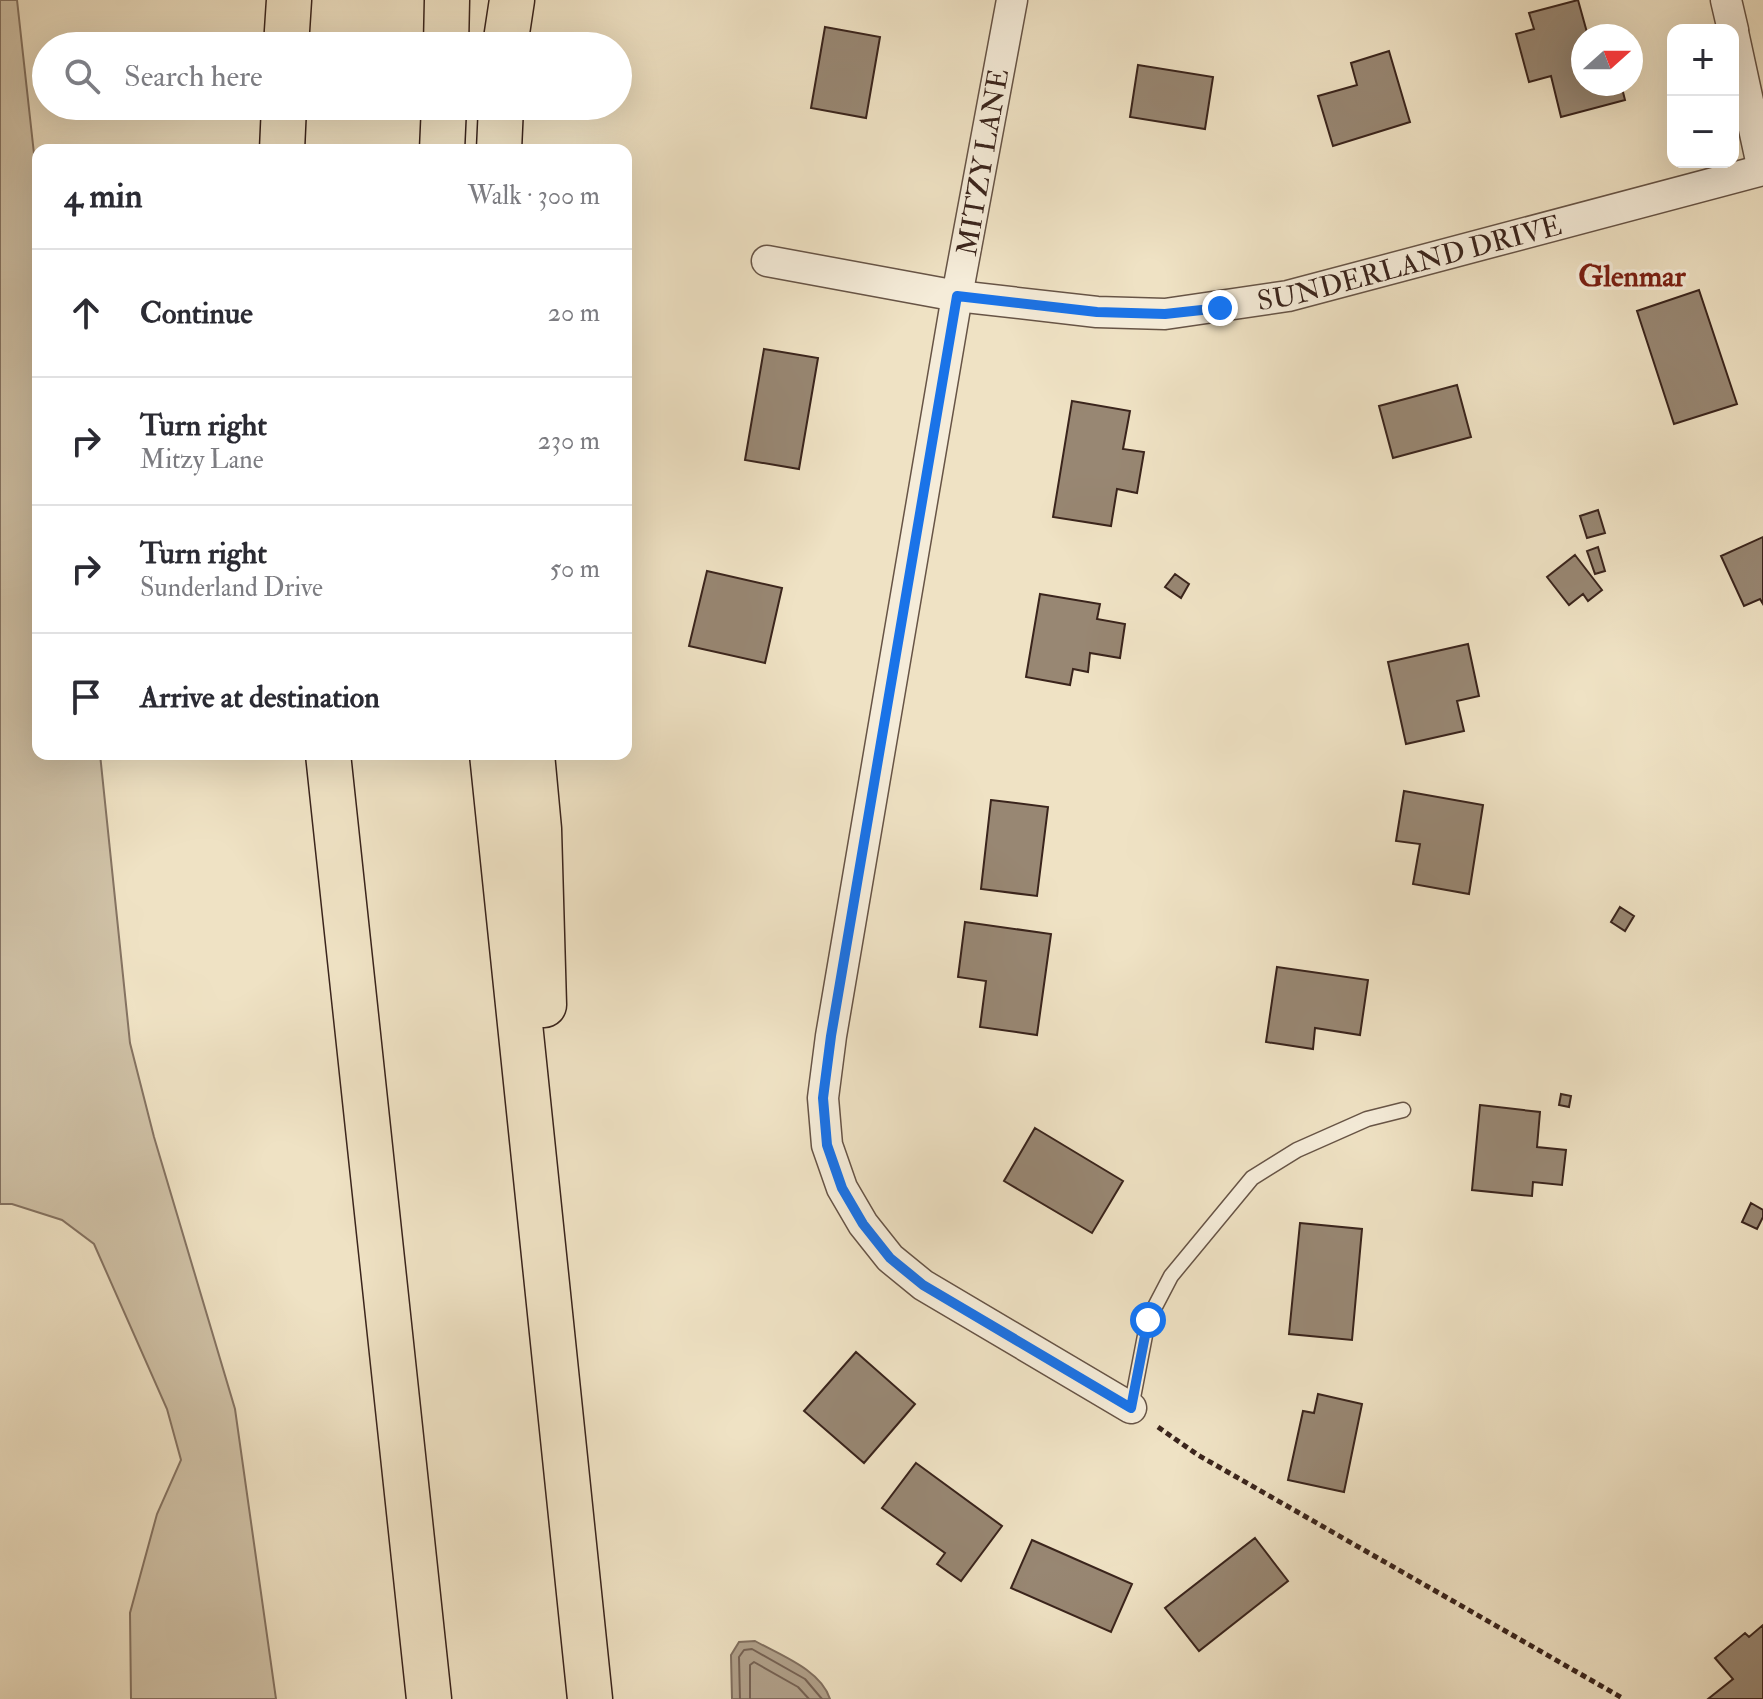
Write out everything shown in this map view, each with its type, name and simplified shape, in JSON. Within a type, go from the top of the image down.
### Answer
[{"type":"highway","points":[[287,32],[289,0]]},
{"type":"highway","points":[[446,32],[447,0]]},
{"type":"highway","points":[[507,32],[512,0]]},
{"type":"highway","points":[[282,144],[283,120]]},
{"type":"highway","points":[[442,144],[443,120]]},
{"type":"highway","points":[[499,144],[500,120]]},
{"type":"highway","points":[[329,760],[429,1699]]},
{"type":"highway","points":[[493,760],[590,1699]]},
{"type":"highway","points":[[533,760],[539,829],[554,1359]]},
{"type":"street","name":"MITZY LANE","points":[[1012,0],[957,296],[823,1098],[827,1145],[842,1188],[863,1224],[890,1258],[923,1285],[1131,1408]]},
{"type":"street","points":[[1726,0],[1731,24]]},
{"type":"street","points":[[1739,59],[1763,170]]},
{"type":"street","name":"SUNDERLAND DRIVE","points":[[767,261],[957,296],[1097,312],[1165,314],[1288,296],[1763,170]]},
{"type":"lane","points":[[1131,1408],[1148,1320],[1171,1276],[1252,1178],[1297,1150],[1367,1119],[1403,1110]]},
{"type":"path","points":[[1131,1408],[1198,1455],[1624,1699]]},
{"type":"shaded area","points":[[0,0],[17,0],[33,144],[32,760],[101,760],[130,1043],[154,1137],[235,1409],[276,1699],[131,1699],[130,1613],[157,1514],[181,1460],[167,1409],[94,1244],[62,1220],[12,1204],[0,1204]]},
{"type":"water","points":[[755,1641],[809,1672],[830,1699],[732,1699],[731,1655],[739,1642]]},
{"type":"building","points":[[1578,0],[1585,24],[1571,24],[1571,96],[1624,96],[1625,100],[1561,117],[1551,76],[1529,82],[1516,34],[1534,29],[1529,13]]},
{"type":"building","points":[[825,27],[880,37],[866,118],[811,108]]},
{"type":"building","points":[[1389,51],[1410,122],[1333,146],[1318,96],[1357,85],[1351,63]]},
{"type":"building","points":[[1138,65],[1213,77],[1205,129],[1130,117]]},
{"type":"building","points":[[1699,290],[1737,404],[1674,424],[1637,311]]},
{"type":"building","points":[[764,349],[818,358],[799,469],[745,460]]},
{"type":"building","points":[[1457,385],[1471,437],[1393,458],[1379,406]]},
{"type":"building","points":[[1072,401],[1130,411],[1123,449],[1144,452],[1137,493],[1117,489],[1111,526],[1053,517]]},
{"type":"building","points":[[1598,510],[1605,533],[1587,538],[1580,516]]},
{"type":"building","points":[[1763,537],[1763,604],[1760,599],[1744,606],[1721,556]]},
{"type":"building","points":[[1598,547],[1605,571],[1595,574],[1587,551]]},
{"type":"building","points":[[1575,555],[1602,590],[1588,601],[1583,594],[1569,605],[1547,577]]},
{"type":"building","points":[[707,571],[782,588],[765,663],[689,646]]},
{"type":"building","points":[[1175,574],[1189,584],[1181,598],[1165,587]]},
{"type":"building","points":[[1040,594],[1100,604],[1097,619],[1125,624],[1120,658],[1090,653],[1088,672],[1073,669],[1070,685],[1026,677]]},
{"type":"building","points":[[1468,644],[1479,696],[1457,701],[1464,731],[1406,744],[1388,662]]},
{"type":"building","points":[[1404,791],[1483,805],[1469,894],[1413,884],[1420,844],[1396,841]]},
{"type":"building","points":[[991,800],[1048,807],[1037,896],[981,889]]},
{"type":"building","points":[[1620,907],[1634,916],[1625,931],[1611,922]]},
{"type":"building","points":[[965,922],[1051,934],[1037,1035],[980,1027],[986,981],[958,977]]},
{"type":"building","points":[[1277,967],[1368,980],[1360,1035],[1315,1028],[1313,1049],[1266,1042]]},
{"type":"building","points":[[1561,1094],[1571,1096],[1569,1107],[1559,1105]]},
{"type":"building","points":[[1480,1105],[1540,1112],[1537,1147],[1566,1150],[1562,1185],[1533,1182],[1532,1196],[1472,1190]]},
{"type":"building","points":[[1035,1128],[1123,1181],[1092,1233],[1004,1181]]},
{"type":"building","points":[[1751,1203],[1763,1210],[1757,1229],[1742,1222]]},
{"type":"building","points":[[1300,1223],[1362,1229],[1352,1340],[1289,1334]]},
{"type":"building","points":[[856,1352],[915,1404],[864,1463],[804,1411]]},
{"type":"building","points":[[1318,1394],[1362,1404],[1344,1492],[1288,1480],[1303,1411],[1314,1413]]},
{"type":"building","points":[[916,1463],[1002,1526],[961,1581],[937,1564],[945,1553],[882,1508]]},
{"type":"building","points":[[1255,1538],[1288,1581],[1199,1651],[1165,1608]]},
{"type":"building","points":[[1032,1540],[1132,1584],[1111,1632],[1011,1588]]},
{"type":"building","points":[[1763,1625],[1763,1699],[1708,1699],[1733,1679],[1715,1658],[1745,1633],[1749,1637]]},
{"type":"district","name":"Glenmar","points":[[1632,276]]},
{"type":"route","points":[[1148,1320],[1131,1408],[923,1285],[890,1258],[863,1224],[842,1188],[827,1145],[823,1098],[957,296],[1097,312],[1165,314],[1220,308]]}]
